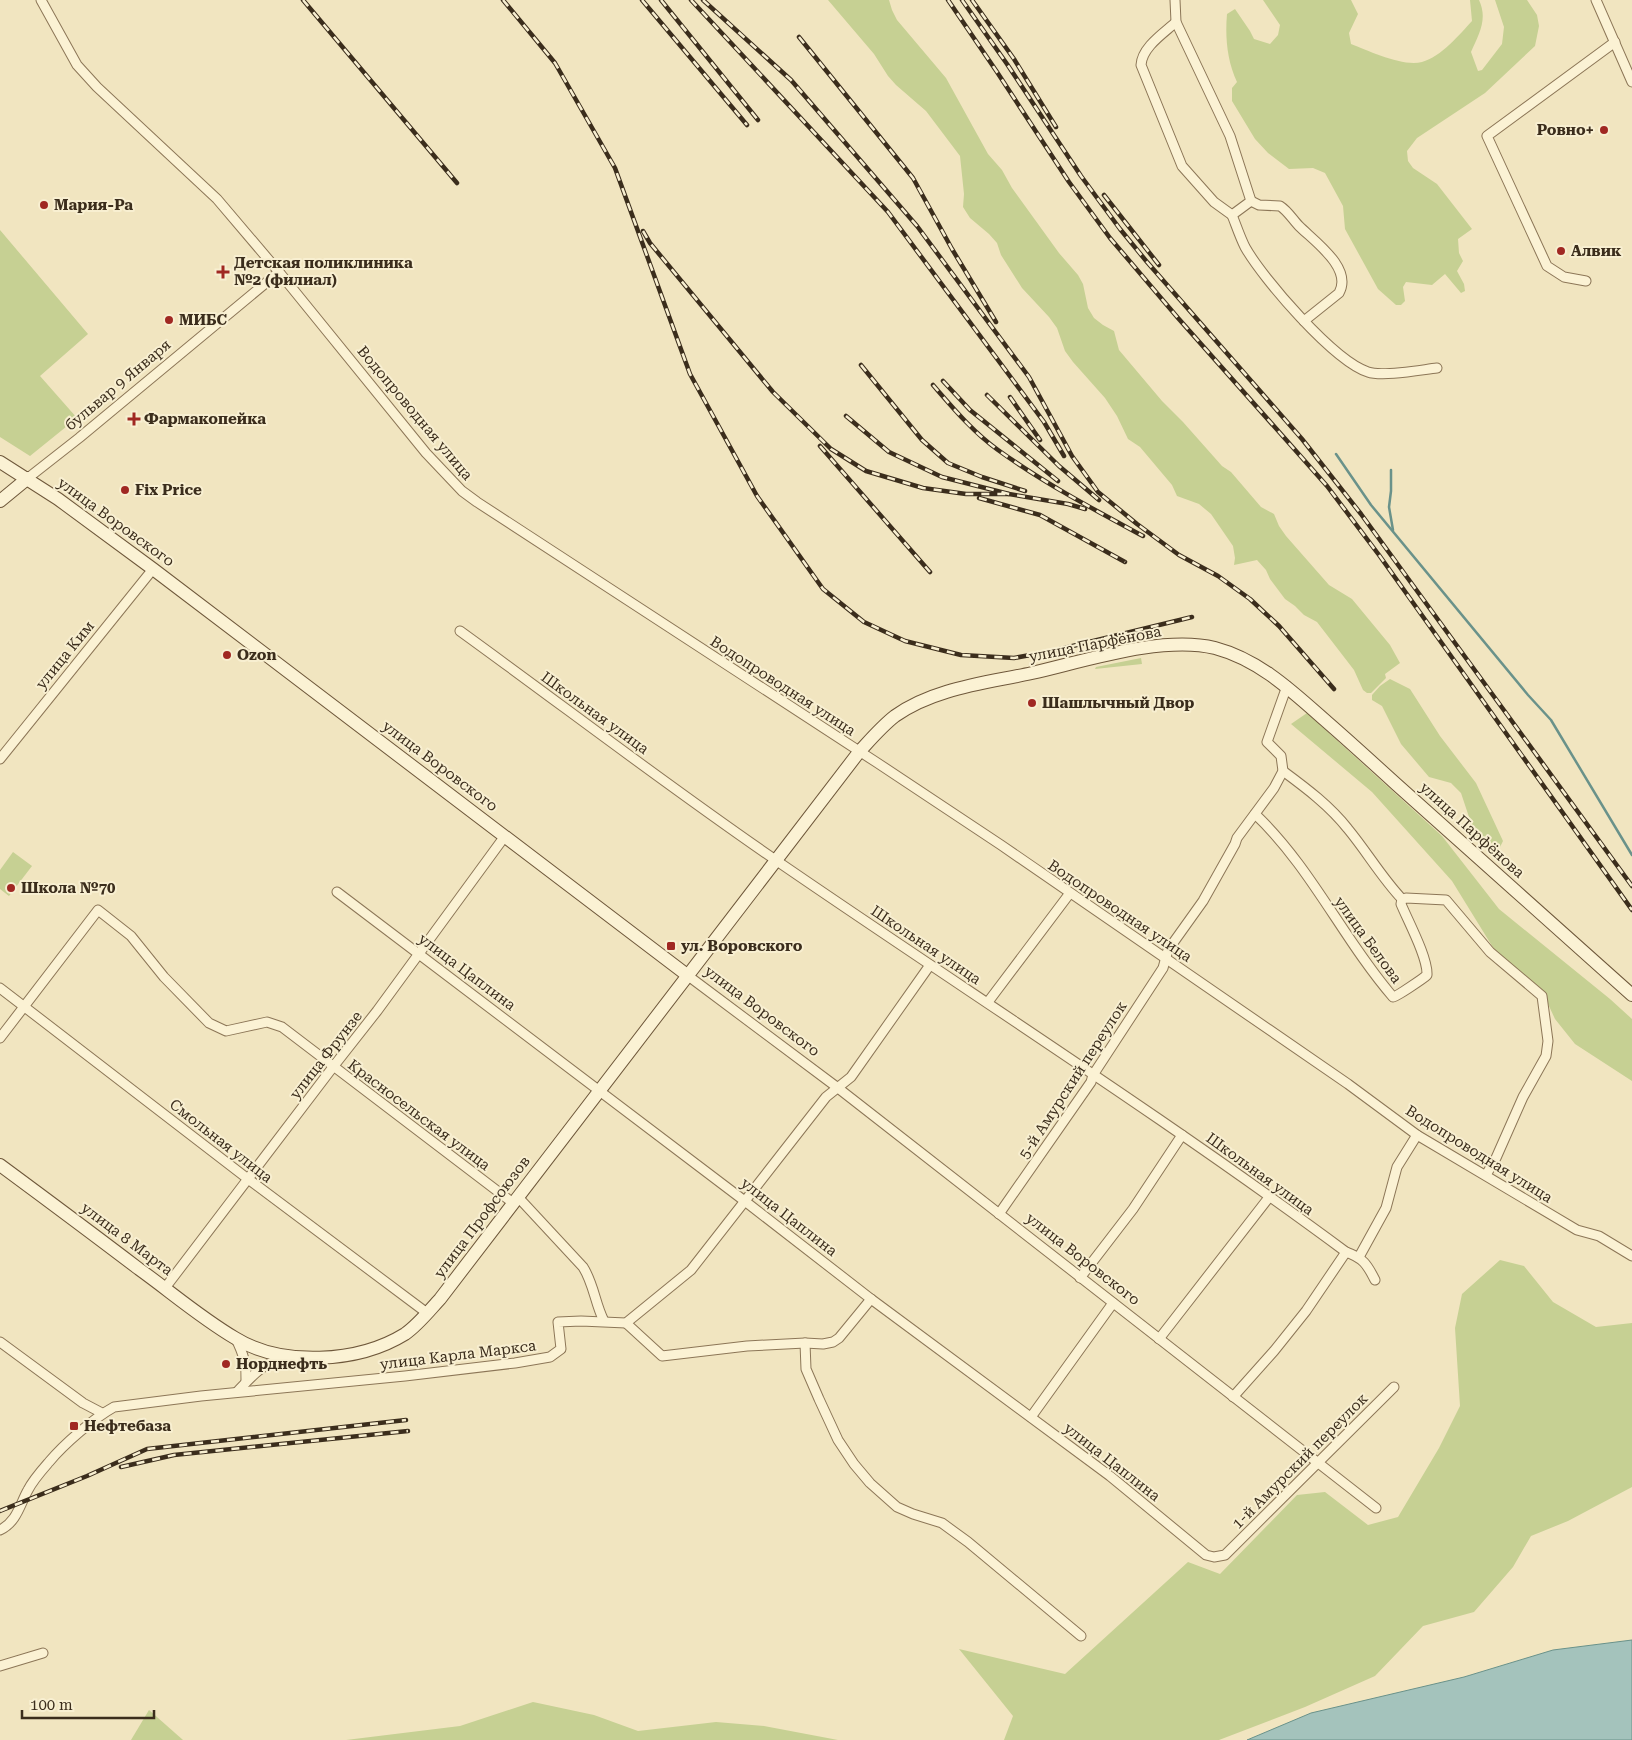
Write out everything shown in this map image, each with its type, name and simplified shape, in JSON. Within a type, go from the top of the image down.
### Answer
[{"type":"main road","name":"улица Воровского","points":[[0,462],[28,478],[153,569],[687,975]]},
{"type":"main road","name":"бульвар 9 Января","points":[[0,501],[28,478]]},
{"type":"main road","name":"улица Парфёнова","points":[[687,975],[859,752],[895,716],[913,705],[932,697],[969,687],[1124,652],[1159,646],[1191,645],[1213,648],[1234,654],[1263,669],[1287,686],[1632,995]]},
{"type":"main road","name":"улица Профсоюзов","points":[[236,1338],[260,1349],[303,1358],[359,1353],[382,1346],[406,1333],[427,1313],[462,1272],[687,975]]},
{"type":"main road","name":"улица 8 Марта","points":[[0,1165],[165,1288],[236,1338]]},
{"type":"street","name":"Водопроводная улица","points":[[41,0],[77,65],[97,87],[217,199],[426,453],[462,491],[1001,846],[1348,1084],[1417,1135],[1577,1230],[1599,1236],[1632,1256]]},
{"type":"street","points":[[1175,0],[1176,22],[1230,136],[1251,202]]},
{"type":"street","points":[[1596,0],[1632,82]]},
{"type":"street","points":[[1176,22],[1145,51],[1141,59],[1141,65],[1182,166],[1214,202],[1232,215],[1246,247],[1272,284],[1304,321],[1334,350],[1367,372],[1378,374],[1437,368]]},
{"type":"street","points":[[1586,282],[1564,277],[1547,266],[1487,136],[1615,42]]},
{"type":"street","points":[[1232,215],[1251,202]]},
{"type":"street","points":[[1251,202],[1259,205],[1280,206],[1333,259],[1339,271],[1342,288],[1339,293],[1304,321]]},
{"type":"street","name":"бульвар 9 Января","points":[[28,478],[79,438],[278,272]]},
{"type":"street","name":"улица Ким","points":[[0,759],[153,569]]},
{"type":"street","name":"Школьная улица","points":[[460,631],[776,860],[1182,1135],[1346,1252],[1358,1257]]},
{"type":"street","points":[[1287,686],[1267,742],[1281,756],[1283,771],[1320,798],[1347,828],[1402,899],[1446,900],[1490,952],[1542,996],[1548,1041],[1546,1056],[1523,1097],[1486,1176]]},
{"type":"street","name":"5-й Амурский переулок","points":[[999,1214],[1091,1082],[1093,1075],[1163,968],[1168,950],[1203,901],[1237,838],[1274,788],[1283,771]]},
{"type":"street","name":"улица Белова","points":[[1255,814],[1270,829],[1298,864],[1344,932],[1393,997],[1399,995],[1427,975],[1417,942],[1401,904],[1402,899]]},
{"type":"street","name":"улица Фрунзе","points":[[165,1288],[420,954],[505,836]]},
{"type":"street","name":"улица Цаплина","points":[[337,892],[871,1299],[1110,1476],[1206,1555],[1214,1557],[1225,1555]]},
{"type":"street","points":[[988,1002],[1070,894]]},
{"type":"street","name":"Красносельская улица","points":[[24,1006],[98,910],[130,936],[164,977],[209,1023],[226,1031],[267,1022],[282,1027],[333,1067],[516,1200],[583,1268],[592,1286],[604,1321]]},
{"type":"street","points":[[871,1299],[839,1338],[833,1342],[823,1344],[747,1346],[662,1356],[626,1323],[691,1270],[746,1202],[826,1097],[851,1077],[930,965]]},
{"type":"street","name":"улица Воровского","points":[[687,975],[838,1088],[1376,1508]]},
{"type":"street","name":"Смольная улица","points":[[0,988],[248,1179],[427,1313]]},
{"type":"street","points":[[0,1038],[24,1006]]},
{"type":"street","points":[[1080,1278],[1133,1209],[1182,1135]]},
{"type":"street","points":[[1374,1280],[1368,1266],[1358,1257],[1374,1233],[1386,1208],[1397,1167],[1417,1135]]},
{"type":"street","points":[[1159,1338],[1270,1196]]},
{"type":"street","points":[[1233,1397],[1306,1311],[1346,1252]]},
{"type":"street","points":[[1031,1416],[1113,1303]]},
{"type":"street","name":"улица Карла Маркса","points":[[0,1530],[16,1515],[29,1488],[50,1461],[102,1413],[114,1407],[237,1392],[412,1376],[550,1357],[561,1349],[558,1322],[604,1321],[626,1323]]},
{"type":"street","points":[[236,1338],[244,1355],[247,1368],[246,1381]]},
{"type":"street","points":[[0,1342],[83,1404],[102,1413]]},
{"type":"street","points":[[805,1343],[806,1369],[838,1440],[870,1483],[897,1507],[912,1514],[942,1523],[968,1542],[1081,1636]]},
{"type":"street","points":[[237,1392],[246,1381],[265,1365],[280,1360],[303,1358]]},
{"type":"street","name":"1-й Амурский переулок","points":[[1225,1555],[1394,1387]]},
{"type":"street","points":[[0,1666],[43,1654]]},
{"type":"green space","points":[[828,0],[889,0],[897,20],[946,78],[988,154],[1002,170],[1012,188],[1059,253],[1078,275],[1083,284],[1088,308],[1094,318],[1114,331],[1119,350],[1162,401],[1222,466],[1231,472],[1261,507],[1274,514],[1286,536],[1329,585],[1352,599],[1390,645],[1400,663],[1385,674],[1386,678],[1371,693],[1363,690],[1354,670],[1317,622],[1304,615],[1285,599],[1257,560],[1234,565],[1233,546],[1211,514],[1199,504],[1177,496],[1172,485],[1140,447],[1128,439],[1117,416],[1105,398],[1065,351],[1057,328],[1022,288],[1001,255],[997,243],[970,218],[963,207],[964,194],[960,156],[926,111],[888,76],[874,54]]},
{"type":"green space","points":[[1263,0],[1351,0],[1358,14],[1349,33],[1351,44],[1386,58],[1414,63],[1429,59],[1450,44],[1472,21],[1470,0],[1479,0],[1482,7],[1483,20],[1471,52],[1478,71],[1482,70],[1502,44],[1504,27],[1495,0],[1527,0],[1537,15],[1539,26],[1535,46],[1485,93],[1417,138],[1407,151],[1408,161],[1413,168],[1437,184],[1472,229],[1458,239],[1459,253],[1463,261],[1457,271],[1464,284],[1465,291],[1461,293],[1445,274],[1432,285],[1406,282],[1403,287],[1405,301],[1401,305],[1396,305],[1378,289],[1345,229],[1343,206],[1325,173],[1313,168],[1289,169],[1268,153],[1255,139],[1232,101],[1232,88],[1237,82],[1229,57],[1226,23],[1227,14],[1235,9],[1254,39],[1270,44],[1278,35],[1280,25]]},
{"type":"green space","points":[[0,230],[88,334],[40,376],[77,418],[30,456],[0,437]]},
{"type":"green space","points":[[1141,658],[1142,664],[1095,669],[1096,667]]},
{"type":"green space","points":[[1390,679],[1410,689],[1440,736],[1476,783],[1503,841],[1500,847],[1475,835],[1461,793],[1451,783],[1429,777],[1401,744],[1382,706],[1372,700],[1372,695]]},
{"type":"green space","points":[[1307,713],[1442,836],[1499,909],[1632,1019],[1632,1081],[1575,1044],[1555,1019],[1543,993],[1497,954],[1452,881],[1372,792],[1291,724]]},
{"type":"green space","points":[[13,852],[32,866],[9,896],[0,889],[0,870]]},
{"type":"green space","points":[[1500,1260],[1524,1266],[1553,1302],[1596,1327],[1632,1323],[1632,1487],[1568,1521],[1531,1536],[1513,1567],[1474,1612],[1423,1626],[1375,1676],[1305,1707],[1219,1740],[1004,1740],[1013,1716],[959,1649],[1065,1674],[1188,1562],[1220,1574],[1297,1495],[1325,1492],[1368,1525],[1398,1517],[1439,1448],[1460,1406],[1455,1328],[1462,1294]]},
{"type":"green space","points":[[533,1702],[594,1715],[638,1731],[716,1722],[764,1726],[838,1740],[346,1740],[460,1726]]},
{"type":"green space","points":[[149,1710],[183,1740],[131,1740]]},
{"type":"water","points":[[1632,1640],[1632,1740],[1247,1740],[1311,1713],[1464,1677],[1553,1650]]},
{"type":"waterway","points":[[1336,454],[1371,505],[1528,695],[1551,720],[1632,855]]},
{"type":"waterway","points":[[1391,470],[1389,507],[1393,530]]},
{"type":"railway","points":[[303,0],[457,183]]},
{"type":"railway","points":[[503,0],[555,63],[615,168],[690,374],[757,496],[823,589],[864,622],[905,641],[961,655],[1014,658],[1052,651],[1192,617]]},
{"type":"railway","points":[[642,0],[747,125]]},
{"type":"railway","points":[[661,0],[758,120]]},
{"type":"railway","points":[[691,0],[888,212],[1044,422],[1064,456]]},
{"type":"railway","points":[[703,0],[791,80],[917,226],[1029,377],[1072,456],[1098,492],[1179,555],[1218,576],[1250,599],[1279,626],[1334,689]]},
{"type":"railway","points":[[948,0],[1069,182],[1110,238],[1178,318],[1327,486],[1379,555],[1632,910]]},
{"type":"railway","points":[[962,0],[1081,176],[1120,229],[1302,439],[1361,514],[1632,886]]},
{"type":"railway","points":[[972,0],[1014,59],[1056,127]]},
{"type":"railway","points":[[799,37],[913,178],[952,249],[996,322]]},
{"type":"railway","points":[[1104,195],[1159,265]]},
{"type":"railway","points":[[643,231],[650,243],[773,392],[831,449],[866,471],[923,488],[966,494],[1009,494]]},
{"type":"railway","points":[[861,365],[922,440],[948,463],[982,477],[1025,491]]},
{"type":"railway","points":[[943,381],[970,410],[1058,481]]},
{"type":"railway","points":[[933,385],[972,428],[998,450],[1051,485],[1143,536]]},
{"type":"railway","points":[[987,395],[1059,466],[1099,500]]},
{"type":"railway","points":[[1010,397],[1040,440]]},
{"type":"railway","points":[[846,416],[889,452],[942,477],[1009,494],[1068,504],[1085,509]]},
{"type":"railway","points":[[820,446],[930,572]]},
{"type":"railway","points":[[979,498],[1040,515],[1125,562]]},
{"type":"railway","points":[[0,1511],[87,1476],[147,1449],[406,1420]]},
{"type":"railway","points":[[121,1467],[174,1455],[408,1431]]},
{"type":"place","name":"Ровно+","points":[[1604,130]]},
{"type":"place","name":"Мария-Ра","points":[[44,205]]},
{"type":"place","name":"Алвик","points":[[1561,251]]},
{"type":"place","name":"Детская поликлиника №2 (филиал)","points":[[223,272]]},
{"type":"place","name":"МИБС","points":[[169,320]]},
{"type":"place","name":"Фармакопейка","points":[[134,419]]},
{"type":"place","name":"Fix Price","points":[[125,490]]},
{"type":"place","name":"Ozon","points":[[227,655]]},
{"type":"place","name":"Шашлычный Двор","points":[[1032,703]]},
{"type":"place","name":"Школа №70","points":[[11,888]]},
{"type":"place","name":"ул. Воровского","points":[[671,946]]},
{"type":"place","name":"Норднефть","points":[[226,1364]]},
{"type":"place","name":"Нефтебаза","points":[[74,1426]]}]
